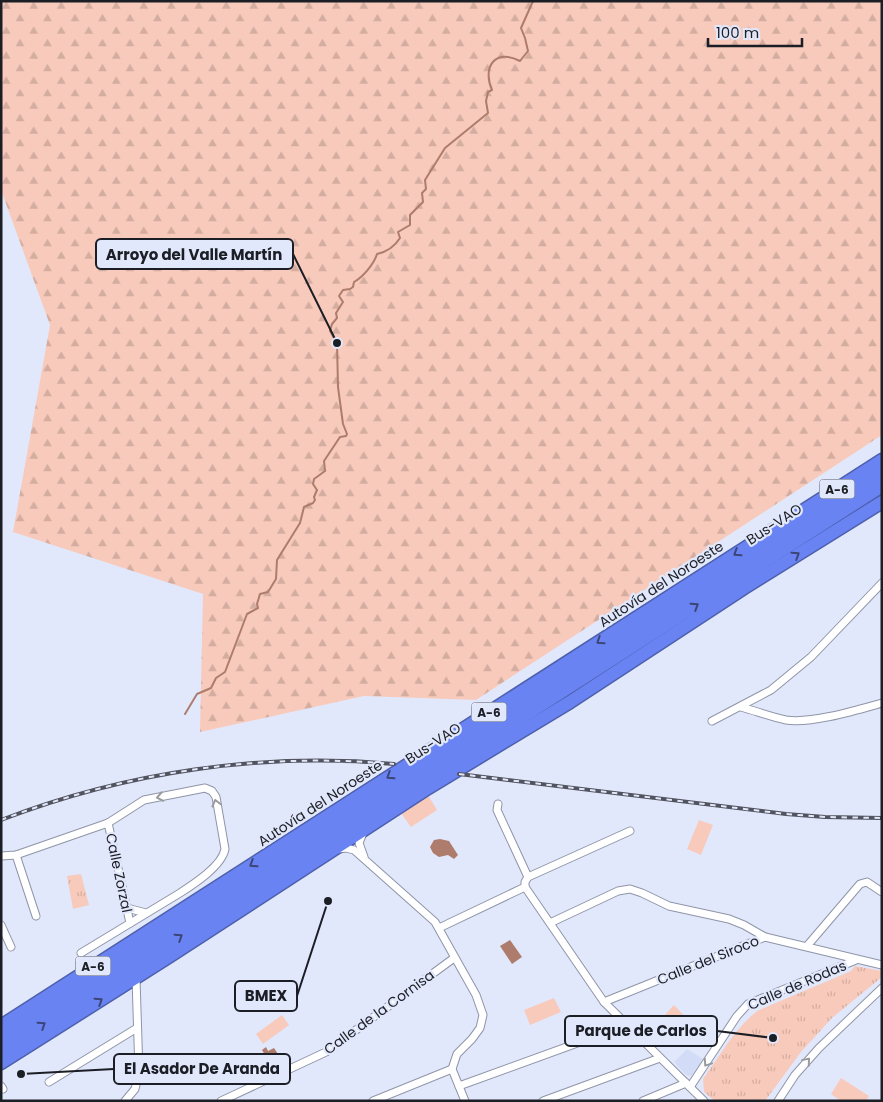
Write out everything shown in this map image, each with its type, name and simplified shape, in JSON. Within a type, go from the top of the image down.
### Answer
[{"type":"highway","name":"Autovía del Noroeste","points":[[1,1026],[882,460]]},
{"type":"highway","name":"Bus-VAO","points":[[1,1039],[882,473]]},
{"type":"highway","name":"A-6","points":[[1,1052],[882,486]]},
{"type":"highway","points":[[817,542],[882,498]]},
{"type":"highway","points":[[485,741],[494,741],[512,731],[882,502]]},
{"type":"highway","points":[[1,1064],[451,773],[570,702],[744,588]]},
{"type":"highway","points":[[1,1017],[177,907],[186,907]]},
{"type":"street","points":[[712,722],[771,690],[811,658],[882,583]]},
{"type":"street","points":[[741,707],[787,720],[798,720],[838,715],[882,703]]},
{"type":"street","points":[[1,856],[16,855],[108,824],[144,800],[208,788],[216,797],[224,840],[224,855],[195,884],[81,954]]},
{"type":"street","points":[[498,804],[497,810],[528,877]]},
{"type":"street","points":[[365,860],[360,847],[361,837],[367,829],[383,817]]},
{"type":"street","name":"Calle Zorzal","points":[[108,824],[130,923]]},
{"type":"street","points":[[630,831],[528,877],[525,887],[604,1002],[704,1101]]},
{"type":"street","points":[[279,885],[341,848],[351,849],[439,928],[476,995],[483,1015],[480,1028],[457,1054],[452,1069],[465,1101]]},
{"type":"street","points":[[16,855],[36,916]]},
{"type":"street","points":[[807,946],[860,884],[870,883],[882,892]]},
{"type":"street","points":[[439,928],[525,887]]},
{"type":"street","name":"Calle del Siroco","points":[[550,923],[618,891],[630,889],[669,906],[736,922],[765,937]]},
{"type":"street","points":[[127,908],[146,913]]},
{"type":"street","points":[[1,925],[11,947]]},
{"type":"street","points":[[765,937],[882,965]]},
{"type":"street","name":"Calle del Siroco","points":[[604,1002],[765,937]]},
{"type":"street","name":"Calle de la Cornisa","points":[[221,1101],[326,1052],[454,958]]},
{"type":"street","name":"Calle de Rodas","points":[[688,1085],[737,1016],[748,1004],[856,960]]},
{"type":"street","points":[[125,1101],[134,1089],[139,1072],[136,978]]},
{"type":"street","points":[[124,986],[130,988],[136,994]]},
{"type":"street","points":[[778,1101],[795,1075],[818,1048],[882,988]]},
{"type":"street","points":[[459,1086],[627,1024]]},
{"type":"street","points":[[49,1082],[137,1028]]},
{"type":"street","points":[[542,1101],[660,1058]]},
{"type":"street","points":[[373,1101],[452,1069]]},
{"type":"street","points":[[643,1101],[688,1085]]},
{"type":"shaded area","points":[[434,840],[449,841],[458,855],[454,859],[448,855],[439,857],[433,853],[430,847]]},
{"type":"shaded area","points":[[510,940],[522,957],[512,964],[500,946]]},
{"type":"shaded area","points":[[266,1047],[268,1051],[274,1048],[280,1057],[279,1063],[267,1070],[263,1064],[268,1060],[262,1050]]},
{"type":"shaded area","points":[[687,1049],[703,1059],[690,1076],[686,1075],[674,1062]]},
{"type":"green space","points":[[1,1],[882,1],[882,435],[476,700],[364,696],[200,732],[203,594],[13,532],[50,325],[1,190]]},
{"type":"green space","points":[[428,795],[437,810],[411,827],[401,813]]},
{"type":"green space","points":[[699,820],[713,825],[701,855],[687,849]]},
{"type":"green space","points":[[81,874],[89,905],[73,909],[67,876]]},
{"type":"green space","points":[[855,966],[882,971],[882,977],[832,1018],[801,1052],[765,1101],[715,1101],[704,1092],[703,1079],[734,1034],[757,1011],[851,971]]},
{"type":"green space","points":[[554,998],[561,1012],[530,1025],[524,1010]]},
{"type":"green space","points":[[674,1005],[693,1025],[685,1038],[664,1016]]},
{"type":"green space","points":[[282,1015],[289,1025],[263,1044],[256,1034]]},
{"type":"green space","points":[[841,1078],[869,1096],[866,1101],[841,1101],[831,1094]]},
{"type":"waterway","points":[[185,714],[197,694],[211,688],[216,678],[225,672],[247,614],[258,608],[257,604],[260,594],[268,592],[276,579],[277,560],[300,523],[304,507],[315,500],[314,497],[317,490],[313,484],[314,479],[325,471],[324,461],[340,437],[347,434],[343,424],[338,387],[337,343],[330,331],[332,324],[337,318],[336,313],[343,302],[339,296],[343,290],[353,287],[354,282],[368,270],[377,254],[396,244],[400,238],[398,232],[410,225],[410,215],[423,202],[422,193],[426,189],[425,180],[445,148],[488,113],[486,101],[488,92],[492,90],[489,82],[490,67],[498,58],[504,57],[520,61],[528,51],[521,28],[533,1]]},
{"type":"railway","points":[[1,820],[48,803],[96,789],[145,778],[195,770],[244,764],[294,761],[394,764]]},
{"type":"railway","points":[[459,774],[786,814],[882,818]]},
{"type":"place","name":"Arroyo del Valle Martín","points":[[337,343]]},
{"type":"place","name":"BMEX","points":[[328,901]]},
{"type":"place","name":"Parque de Carlos","points":[[773,1038]]},
{"type":"place","name":"El Asador De Aranda","points":[[21,1074]]}]
